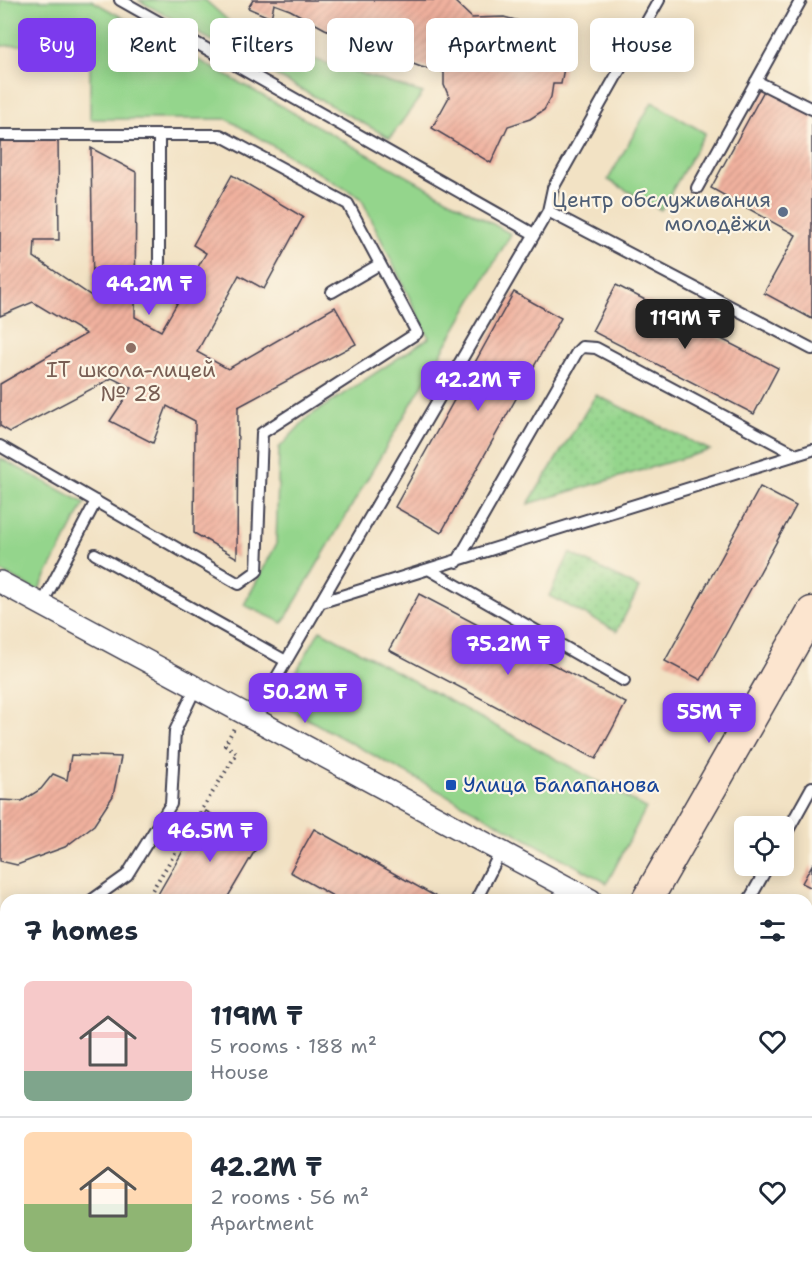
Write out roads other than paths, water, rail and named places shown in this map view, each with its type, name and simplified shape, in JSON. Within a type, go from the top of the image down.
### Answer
[{"type":"street","points":[[0,582],[580,894]]},
{"type":"street","points":[[650,894],[812,612]]},
{"type":"lane","points":[[120,0],[534,234]]},
{"type":"lane","points":[[248,715],[286,661],[548,211],[553,188],[659,0]]},
{"type":"lane","points":[[697,188],[801,0]]},
{"type":"lane","points":[[756,81],[812,109]]},
{"type":"lane","points":[[0,135],[220,135],[348,204],[417,333],[262,433],[257,571],[239,584],[0,446]]},
{"type":"lane","points":[[159,135],[159,283]]},
{"type":"lane","points":[[548,211],[812,349]]},
{"type":"lane","points":[[332,292],[380,264]]},
{"type":"lane","points":[[457,562],[577,352],[582,347],[596,348],[797,455]]},
{"type":"lane","points":[[319,603],[812,450]]},
{"type":"lane","points":[[42,604],[96,501]]},
{"type":"lane","points":[[95,554],[286,661]]},
{"type":"lane","points":[[430,570],[624,681]]},
{"type":"lane","points":[[100,894],[127,875],[171,804],[175,731],[196,687]]},
{"type":"lane","points":[[794,819],[812,787]]},
{"type":"lane","points":[[479,894],[501,851]]},
{"type":"lane","points":[[752,894],[762,876]]},
{"type":"place","name":"Центр обслуживания молодёжи","points":[[783,212]]},
{"type":"place","name":"IT школа-лицей № 28","points":[[131,348]]},
{"type":"place","name":"Улица Балапанова","points":[[451,785]]}]
